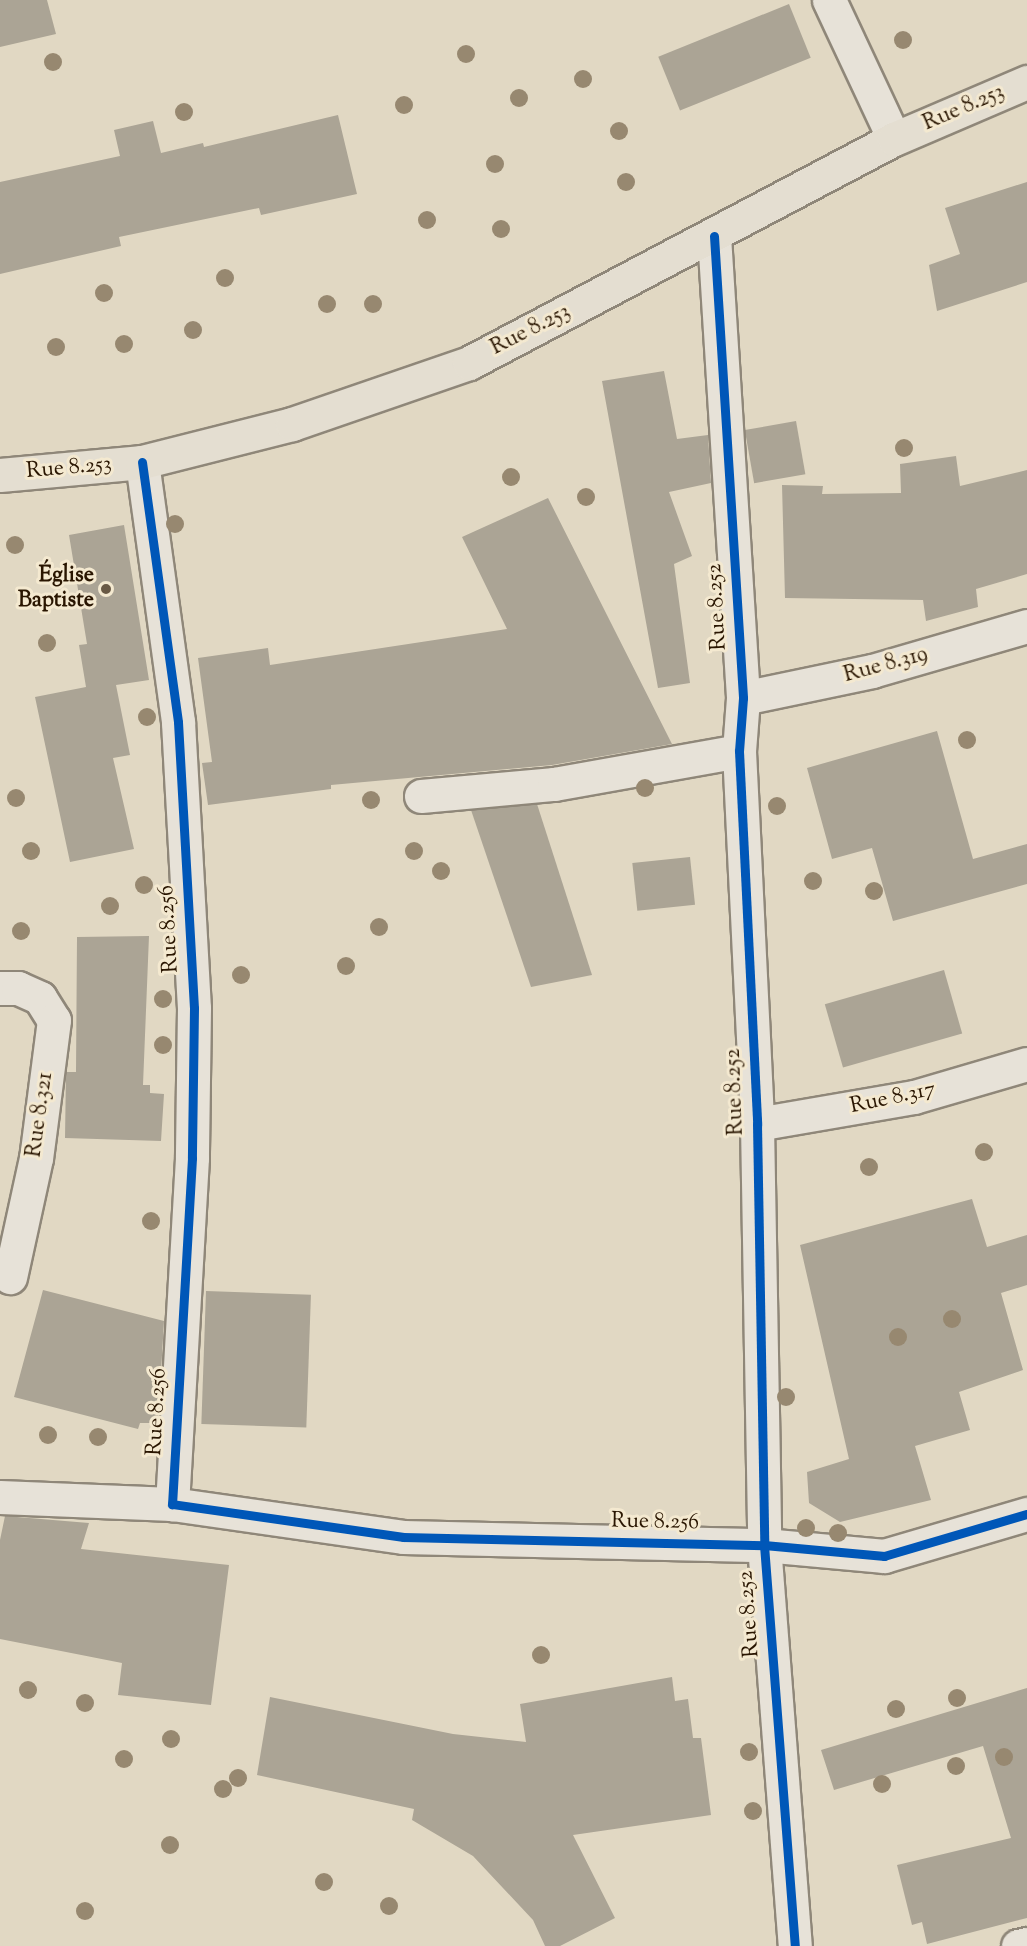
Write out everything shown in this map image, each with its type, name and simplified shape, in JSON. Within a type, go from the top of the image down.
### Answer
[{"type":"highway","name":"Rue 8.253","points":[[0,475],[142,462],[292,424],[469,363],[714,236],[894,139],[1027,82]]},
{"type":"street","points":[[830,0],[894,139]]},
{"type":"street","name":"Rue 8.252","points":[[714,236],[742,698],[739,751],[757,1124],[764,1545],[795,1946]]},
{"type":"street","name":"Rue 8.256","points":[[142,462],[178,722],[194,1008],[192,1158],[172,1504],[403,1537],[764,1545],[884,1556],[1027,1514]]},
{"type":"street","name":"Rue 8.319","points":[[742,698],[872,671],[1027,626]]},
{"type":"street","points":[[421,796],[554,784],[739,751]]},
{"type":"street","name":"Rue 8.321","points":[[0,988],[18,988],[40,998],[54,1020],[36,1158],[10,1277]]},
{"type":"street","name":"Rue 8.317","points":[[757,1124],[914,1097],[1027,1064]]},
{"type":"street","points":[[0,1497],[172,1504]]},
{"type":"street","points":[[1018,1946],[1027,1944]]},
{"type":"building","points":[[0,0],[47,0],[56,34],[0,47]]},
{"type":"building","points":[[789,4],[811,58],[680,111],[658,57]]},
{"type":"building","points":[[338,115],[357,194],[261,215],[259,208],[119,237],[121,246],[0,274],[0,182],[120,156],[114,130],[153,121],[161,153],[203,143],[204,147]]},
{"type":"building","points":[[1027,182],[1027,282],[937,311],[929,265],[960,254],[945,208]]},
{"type":"building","points":[[664,371],[677,439],[708,435],[711,483],[669,492],[692,556],[674,564],[690,683],[658,688],[602,381]]},
{"type":"building","points":[[796,421],[805,474],[754,483],[745,430]]},
{"type":"building","points":[[956,456],[960,486],[1027,470],[1027,574],[976,589],[978,607],[926,621],[923,600],[785,598],[782,485],[823,486],[822,494],[901,493],[900,464]]},
{"type":"building","points":[[548,498],[672,744],[552,765],[331,785],[331,789],[208,805],[202,763],[212,762],[198,658],[268,648],[270,665],[507,629],[462,537]]},
{"type":"building","points":[[124,525],[149,680],[116,685],[130,755],[113,758],[134,849],[70,862],[35,697],[86,687],[79,645],[87,644],[69,535]]},
{"type":"building","points":[[937,731],[973,859],[1027,844],[1027,884],[893,921],[872,848],[832,859],[807,768]]},
{"type":"building","points":[[537,804],[592,975],[531,987],[471,810]]},
{"type":"building","points":[[690,857],[695,905],[637,911],[632,863]]},
{"type":"building","points":[[149,936],[143,1085],[150,1085],[150,1093],[164,1094],[161,1141],[65,1138],[66,1072],[76,1072],[77,937]]},
{"type":"building","points":[[944,970],[962,1033],[843,1068],[825,1004]]},
{"type":"building","points":[[972,1199],[987,1247],[1027,1235],[1027,1285],[1001,1293],[1023,1370],[959,1392],[970,1430],[915,1446],[931,1500],[840,1522],[809,1503],[807,1472],[849,1459],[800,1245]]},
{"type":"building","points":[[43,1290],[164,1321],[158,1423],[140,1423],[138,1429],[14,1397]]},
{"type":"building","points":[[206,1291],[311,1295],[306,1428],[201,1424]]},
{"type":"building","points":[[5,1516],[89,1523],[81,1549],[229,1565],[211,1705],[118,1695],[122,1663],[0,1639],[0,1540]]},
{"type":"building","points":[[672,1677],[675,1701],[688,1699],[693,1738],[701,1738],[711,1815],[573,1835],[615,1918],[560,1946],[545,1946],[533,1920],[473,1856],[412,1820],[414,1809],[257,1775],[270,1697],[453,1734],[526,1742],[520,1704]]},
{"type":"building","points":[[1027,1688],[1027,1918],[927,1944],[922,1922],[912,1925],[897,1865],[1011,1838],[983,1746],[834,1790],[821,1750]]},
{"type":"cycle path","points":[[714,236],[743,698],[739,751],[757,1124],[764,1545],[795,1946]]},
{"type":"cycle path","points":[[142,462],[178,722],[194,1008],[192,1158],[172,1504],[403,1537],[764,1545],[884,1556],[1027,1514]]},
{"type":"place","name":"Église Baptiste","points":[[106,589]]}]
